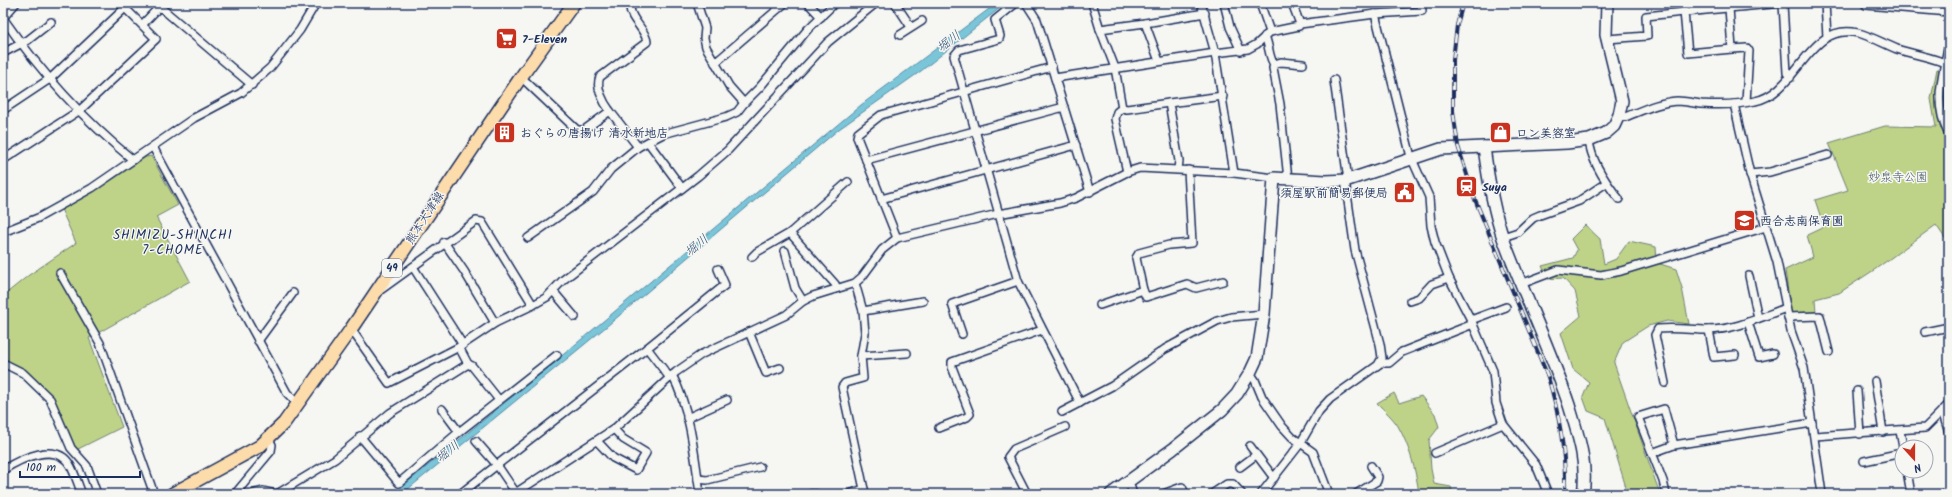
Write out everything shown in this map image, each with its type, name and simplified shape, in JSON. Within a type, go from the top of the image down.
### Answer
[{"type":"main road","name":"熊本大津線","points":[[172,494],[260,446],[284,423],[351,329],[451,179],[574,3]]},
{"type":"street","points":[[16,3],[4,20],[22,44],[80,110],[111,142],[133,160]]},
{"type":"street","points":[[3,231],[38,218],[92,188],[194,118],[209,109],[235,98],[270,68],[300,30],[316,3]]},
{"type":"street","points":[[635,3],[630,7],[631,12],[646,36],[647,42],[600,77],[599,81],[604,102],[638,147]]},
{"type":"street","points":[[705,3],[698,5],[705,28],[704,38],[706,47],[729,86],[744,103]]},
{"type":"street","points":[[715,63],[785,3]]},
{"type":"street","points":[[808,3],[820,17]]},
{"type":"street","points":[[528,238],[593,192],[611,169],[638,147],[663,134],[726,117],[737,112],[820,17],[835,3]]},
{"type":"street","points":[[351,329],[389,383],[461,346],[495,324],[547,296],[575,270],[682,188],[728,150],[828,42],[876,3]]},
{"type":"street","points":[[895,3],[911,28]]},
{"type":"street","points":[[1016,3],[996,20],[1000,36],[999,38],[959,50],[954,56],[974,131],[1018,281],[1080,403]]},
{"type":"street","points":[[1026,3],[1036,20],[1056,78],[1090,192]]},
{"type":"street","points":[[1092,3],[1115,68],[1122,108]]},
{"type":"street","points":[[1201,3],[1215,53],[1234,173]]},
{"type":"street","points":[[1225,3],[1230,27],[1240,51]]},
{"type":"street","points":[[1260,3],[1268,34],[1272,62],[1274,64],[1273,68],[1280,104],[1288,179]]},
{"type":"street","points":[[1292,3],[1300,24]]},
{"type":"street","points":[[1056,78],[1159,61],[1240,51],[1257,44],[1268,34],[1299,26],[1300,24],[1375,14],[1422,11],[1421,3]]},
{"type":"street","points":[[476,441],[497,465],[515,493],[614,429],[671,376],[702,354],[786,315],[803,301],[855,282],[862,277],[882,250],[897,238],[998,214],[1046,207],[1090,192],[1127,172],[1152,167],[1234,173],[1288,179],[1346,180],[1411,157],[1458,146],[1484,147],[1589,140],[1606,133],[1614,126],[1619,115],[1622,101],[1620,87],[1607,40],[1605,20],[1607,3]]},
{"type":"street","points":[[1684,3],[1688,53],[1747,48],[1749,51],[1746,102]]},
{"type":"street","points":[[1825,3],[1826,37]]},
{"type":"street","points":[[1866,3],[1866,5],[1949,12]]},
{"type":"street","points":[[143,24],[161,4],[252,85]]},
{"type":"street","points":[[1607,40],[1647,36],[1646,16],[1783,4],[1787,73],[1790,78]]},
{"type":"street","points":[[3,110],[51,78],[122,5],[143,24],[156,39],[80,110],[3,160]]},
{"type":"street","points":[[1729,8],[1732,49]]},
{"type":"street","points":[[1100,29],[1205,13]]},
{"type":"street","points":[[1375,14],[1411,157],[1428,193],[1431,226],[1449,278],[1472,322],[1493,371],[1496,402],[1503,424],[1536,465],[1548,494]]},
{"type":"street","points":[[900,35],[922,21]]},
{"type":"street","points":[[3,53],[22,44],[52,22]]},
{"type":"street","points":[[1145,23],[1159,61]]},
{"type":"street","points":[[1619,115],[1625,117],[1665,103],[1679,101],[1734,104],[1754,102],[1766,98],[1777,92],[1790,78],[1805,57],[1826,37],[1847,31],[1858,33],[1897,49],[1947,64]]},
{"type":"street","points":[[1949,42],[1947,64],[1939,95],[1941,120],[1949,135]]},
{"type":"street","points":[[1274,64],[1281,62],[1303,64]]},
{"type":"street","points":[[897,238],[856,137],[858,134],[881,115],[1052,67]]},
{"type":"street","points":[[521,77],[577,130],[584,130],[610,111]]},
{"type":"street","points":[[1261,494],[1300,444],[1319,411],[1330,399],[1380,363],[1382,358],[1380,344],[1355,250],[1334,80]]},
{"type":"street","points":[[1127,172],[1115,120],[1117,112],[1122,108],[1127,109],[1223,96]]},
{"type":"street","points":[[1169,103],[1178,169]]},
{"type":"street","points":[[1734,104],[1750,174],[1777,262],[1788,317],[1804,368],[1822,494]]},
{"type":"street","points":[[866,160],[1064,107]]},
{"type":"street","points":[[1589,140],[1590,146],[1606,183],[1619,199]]},
{"type":"street","points":[[648,142],[682,188]]},
{"type":"street","points":[[881,199],[1076,145]]},
{"type":"street","points":[[153,147],[258,341],[287,392],[298,404]]},
{"type":"street","points":[[1484,147],[1488,183],[1503,237],[1558,372],[1583,454],[1585,473],[1583,494]]},
{"type":"street","points":[[1750,174],[1770,172],[1828,154]]},
{"type":"street","points":[[1188,170],[1192,243],[1169,245],[1139,253],[1136,258],[1143,290],[1146,297],[1187,284],[1196,288],[1223,281]]},
{"type":"street","points":[[1110,494],[1129,482],[1179,445],[1222,410],[1237,394],[1250,373],[1257,358],[1264,314],[1274,178]]},
{"type":"street","points":[[752,258],[757,252],[790,233],[848,182]]},
{"type":"street","points":[[1503,237],[1518,232],[1532,218],[1579,201],[1606,183]]},
{"type":"street","points":[[375,294],[413,267],[444,242],[476,221],[482,222],[533,304]]},
{"type":"street","points":[[1521,284],[1558,270],[1601,275],[1621,271],[1766,226]]},
{"type":"street","points":[[790,233],[835,284],[836,288]]},
{"type":"street","points":[[444,242],[495,324]]},
{"type":"street","points":[[785,251],[795,288],[803,301]]},
{"type":"street","points":[[413,267],[461,346],[468,364],[472,366],[499,400]]},
{"type":"street","points":[[460,494],[725,285],[718,269]]},
{"type":"street","points":[[60,273],[100,344],[154,494]]},
{"type":"street","points":[[1749,276],[1758,318]]},
{"type":"street","points":[[1410,301],[1419,298],[1432,284],[1449,278]]},
{"type":"street","points":[[962,334],[952,304],[1018,281]]},
{"type":"street","points":[[849,494],[864,492],[842,387],[845,383],[863,378],[861,356],[865,333],[863,311],[855,282]]},
{"type":"street","points":[[553,290],[576,317]]},
{"type":"street","points":[[1100,305],[1143,290]]},
{"type":"street","points":[[258,341],[293,293]]},
{"type":"street","points":[[863,311],[923,301]]},
{"type":"street","points":[[1380,363],[1389,363],[1402,352],[1506,307]]},
{"type":"street","points":[[1665,383],[1655,335],[1658,329],[1670,328],[1709,330],[1727,328],[1786,308]]},
{"type":"street","points":[[1062,412],[1112,386],[1165,349],[1216,321],[1231,317],[1264,314]]},
{"type":"street","points":[[1788,317],[1820,316],[1829,352]]},
{"type":"street","points":[[1748,322],[1759,357],[1773,354]]},
{"type":"street","points":[[1925,332],[1949,327]]},
{"type":"street","points":[[939,428],[967,417],[970,414],[952,367],[952,362],[1042,330]]},
{"type":"street","points":[[1709,330],[1714,357],[1735,355]]},
{"type":"street","points":[[749,332],[766,373],[780,368]]},
{"type":"street","points":[[647,348],[677,384],[687,418],[696,458],[700,494]]},
{"type":"street","points":[[861,356],[907,353]]},
{"type":"street","points":[[360,436],[399,482],[459,432],[499,400],[523,384],[557,355]]},
{"type":"street","points":[[3,363],[23,374],[50,399],[71,448],[87,466],[98,494]]},
{"type":"street","points":[[252,494],[263,491],[276,494],[335,459],[360,436],[390,413],[468,364]]},
{"type":"street","points":[[1250,373],[1274,416],[1300,444],[1309,448],[1313,452],[1329,494]]},
{"type":"street","points":[[1875,381],[1883,432]]},
{"type":"street","points":[[1857,391],[1860,434]]},
{"type":"street","points":[[687,418],[727,400]]},
{"type":"street","points":[[1814,436],[1860,434],[1925,428],[1949,404]]},
{"type":"street","points":[[442,409],[459,432]]},
{"type":"street","points":[[1666,494],[1663,481],[1638,417],[1664,409],[1674,445]]},
{"type":"street","points":[[1942,411],[1949,434]]},
{"type":"street","points":[[1652,453],[1674,445],[1812,423]]},
{"type":"street","points":[[1434,452],[1503,424]]},
{"type":"street","points":[[1028,494],[1008,457],[1014,449],[1065,427]]},
{"type":"street","points":[[597,441],[612,458],[636,470],[646,453],[626,442],[614,429]]},
{"type":"street","points":[[1900,431],[1902,439]]},
{"type":"street","points":[[238,493],[271,451],[272,445],[269,439]]},
{"type":"street","points":[[1250,446],[1274,478]]},
{"type":"street","points":[[3,470],[17,460],[42,453],[59,455],[70,464],[82,494]]},
{"type":"street","points":[[1240,467],[1256,455]]},
{"type":"street","points":[[1864,461],[1894,455]]},
{"type":"street","points":[[1356,494],[1377,481],[1378,478],[1371,466]]},
{"type":"street","points":[[698,480],[707,480],[760,467]]},
{"type":"street","points":[[1908,479],[1911,494]]},
{"type":"street","points":[[1129,482],[1133,494]]},
{"type":"street","points":[[1212,494],[1227,484],[1233,484],[1242,494]]},
{"type":"street","points":[[1163,494],[1182,487],[1185,494]]},
{"type":"street","points":[[1944,494],[1949,493]]},
{"type":"street","points":[[811,494],[816,494]]},
{"type":"green space","name":"妙泉寺公園","points":[[1937,69],[1949,75],[1949,244],[1936,225],[1877,268],[1839,293],[1815,299],[1816,312],[1791,313],[1785,270],[1813,257],[1807,235],[1824,227],[1815,200],[1848,190],[1829,143],[1885,126],[1936,127],[1931,99]]},
{"type":"green space","points":[[151,156],[178,205],[156,217],[190,281],[89,338],[122,427],[76,450],[52,399],[26,371],[3,359],[3,296],[29,275],[76,243],[61,209],[100,188],[146,157]]},
{"type":"green space","points":[[1585,225],[1600,239],[1604,264],[1616,259],[1629,241],[1656,247],[1657,263],[1676,269],[1682,288],[1689,324],[1667,321],[1648,326],[1623,342],[1614,363],[1660,494],[1628,494],[1605,418],[1588,411],[1583,397],[1589,382],[1573,369],[1561,333],[1581,316],[1575,291],[1563,278],[1548,279],[1542,266],[1573,258],[1577,250],[1571,239]]},
{"type":"green space","points":[[1394,393],[1399,403],[1421,396],[1435,414],[1439,427],[1429,440],[1431,469],[1434,484],[1451,487],[1453,494],[1419,494],[1412,459],[1406,442],[1394,420],[1377,403]]},
{"type":"water","name":"堀川","points":[[997,3],[1006,3],[921,71],[839,129],[607,326],[402,494],[393,494],[552,364],[861,105]]},
{"type":"railway","points":[[1463,3],[1457,25],[1453,60],[1453,111],[1458,146],[1474,197],[1548,377],[1556,406],[1561,435],[1565,494]]},
{"type":"place","name":"7-Eleven","points":[[507,39]]},
{"type":"place","name":"おぐらの唐揚げ 清水新地店","points":[[504,133]]},
{"type":"place","name":"ロン美容室","points":[[1500,133]]},
{"type":"place","name":"Suya","points":[[1467,187]]},
{"type":"place","name":"須屋駅前簡易郵便局","points":[[1404,193]]},
{"type":"place","name":"西合志南保育園","points":[[1745,221]]},
{"type":"district","name":"SHIMIZU-SHINCHI 7-CHOME","points":[[173,242]]}]
